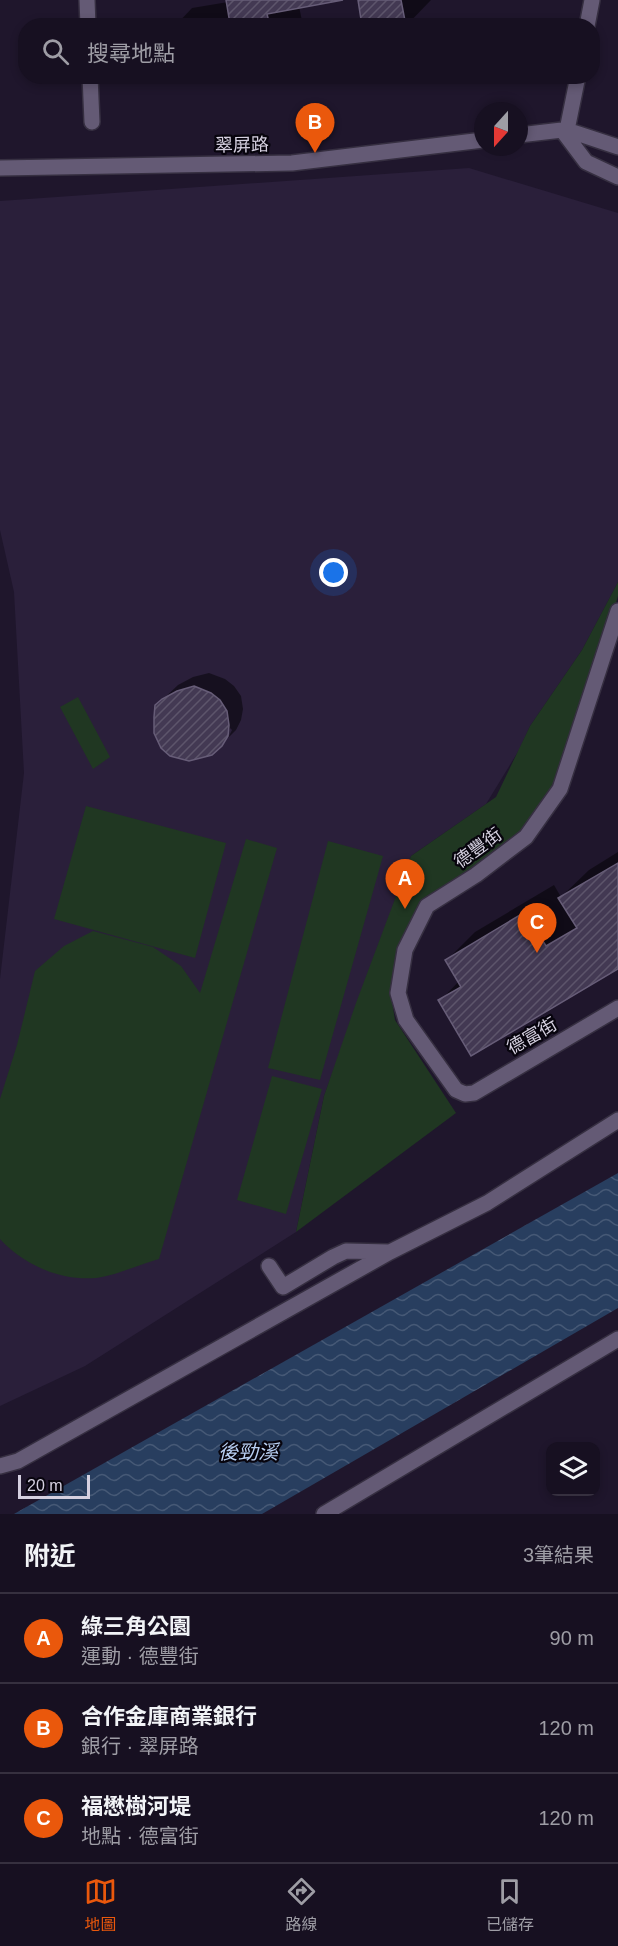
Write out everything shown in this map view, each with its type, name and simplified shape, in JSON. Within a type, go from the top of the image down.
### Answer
[{"type":"street","points":[[87,0],[88,18]]},
{"type":"street","points":[[589,18],[592,0]]},
{"type":"street","points":[[90,84],[92,122]]},
{"type":"street","points":[[576,84],[565,130],[586,162],[618,177]]},
{"type":"street","points":[[528,134],[565,130],[618,147]]},
{"type":"street","name":"翠屏路","points":[[0,168],[292,163],[474,141]]},
{"type":"street","name":"德豐街","points":[[465,1094],[456,1090],[406,1020],[398,993],[405,950],[427,906],[476,875],[526,837],[560,789],[618,611]]},
{"type":"street","name":"德富街","points":[[465,1094],[474,1093],[618,1008]]},
{"type":"street","points":[[0,1466],[18,1461],[390,1252],[487,1203],[618,1120]]},
{"type":"street","points":[[269,1266],[283,1287],[346,1251],[390,1252]]},
{"type":"street","points":[[324,1514],[618,1338]]},
{"type":"shaded area","points":[[469,168],[618,213],[618,582],[582,650],[530,726],[519,750],[486,804],[411,856],[324,1096],[296,1232],[85,1366],[0,1406],[0,979],[24,773],[14,592],[0,530],[0,201]]},
{"type":"green space","points":[[618,582],[618,596],[560,789],[521,835],[420,907],[400,945],[390,989],[395,1020],[456,1113],[296,1232],[324,1096],[411,856],[496,797],[530,726],[582,650]]},
{"type":"green space","points":[[78,697],[110,757],[93,769],[60,707]]},
{"type":"green space","points":[[86,806],[226,843],[195,958],[54,919]]},
{"type":"green space","points":[[246,839],[277,848],[159,1259],[96,1278],[69,1277],[31,1264],[0,1239],[0,1099],[17,1045],[35,971],[64,946],[93,931],[153,947],[181,966],[200,993]]},
{"type":"green space","points":[[328,841],[383,856],[320,1080],[268,1068]]},
{"type":"green space","points":[[272,1076],[322,1089],[286,1214],[237,1200]]},
{"type":"water","name":"後勁溪","points":[[618,1173],[618,1308],[262,1514],[14,1514]]},
{"type":"building","points":[[226,0],[343,0],[267,14],[268,18],[229,18]]},
{"type":"building","points":[[358,0],[401,0],[404,18],[361,18]]},
{"type":"building","points":[[194,686],[211,693],[220,700],[227,711],[229,725],[228,736],[222,746],[212,755],[189,761],[170,756],[161,748],[154,733],[154,717],[155,705],[162,699]]},
{"type":"building","points":[[618,863],[618,969],[471,1056],[438,1000],[461,987],[445,960],[525,912],[546,946],[577,928],[558,898]]},
{"type":"place","name":"合作金庫商業銀行","points":[[315,153]]},
{"type":"place","name":"綠三角公園","points":[[405,909]]},
{"type":"place","name":"福懋樹河堤","points":[[537,953]]}]
